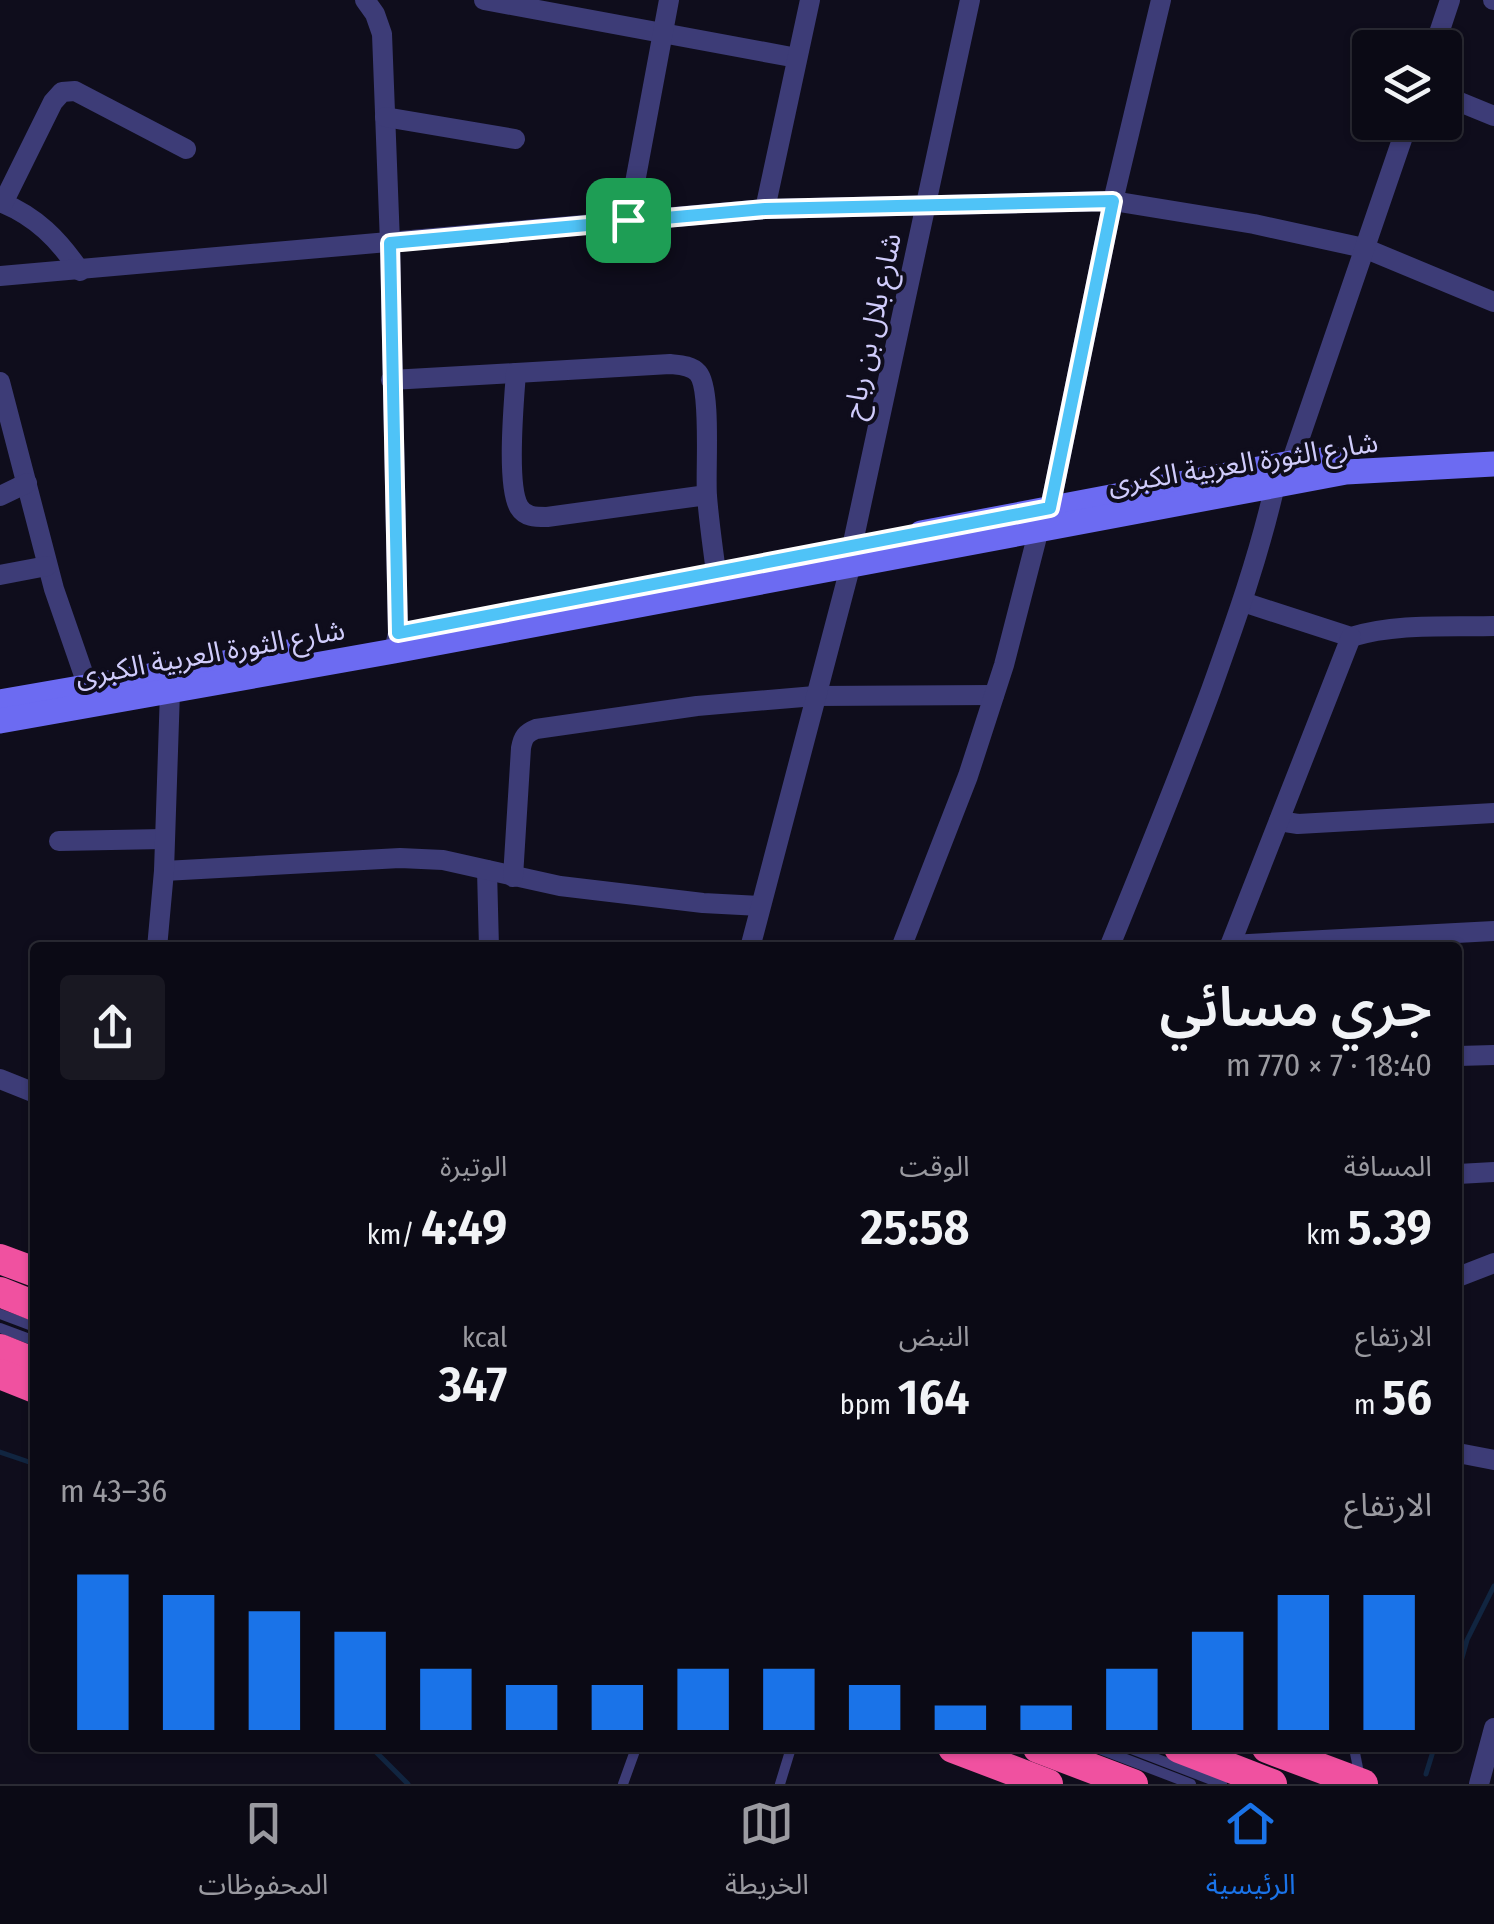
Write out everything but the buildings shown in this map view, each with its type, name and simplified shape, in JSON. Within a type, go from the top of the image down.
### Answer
[{"type":"highway","points":[[0,1259],[30,1270]]},
{"type":"highway","points":[[0,1292],[30,1304]]},
{"type":"highway","points":[[0,1350],[30,1361]]},
{"type":"highway","points":[[0,1374],[30,1386]]},
{"type":"highway","points":[[964,1752],[1048,1784]]},
{"type":"highway","points":[[1049,1752],[1133,1784]]},
{"type":"highway","points":[[1189,1752],[1272,1784]]},
{"type":"highway","points":[[1278,1752],[1362,1784]]},
{"type":"main road","name":"شارع الثورة العربية الكبرى","points":[[0,702],[397,642],[1045,519],[1291,464],[1377,454],[1494,450]]},
{"type":"main road","name":"شارع الثورة العربية الكبرى","points":[[1045,519],[1364,470],[1494,464]]},
{"type":"main road","name":"شارع الثورة العربية الكبرى","points":[[0,721],[170,691],[716,574],[852,555]]},
{"type":"street","points":[[365,0],[382,34],[397,642]]},
{"type":"street","points":[[484,0],[796,58]]},
{"type":"street","points":[[628,220],[669,0]]},
{"type":"street","points":[[765,209],[810,0]]},
{"type":"street","name":"شارع بلال بن رباح","points":[[751,942],[852,555],[970,0]]},
{"type":"street","points":[[903,942],[968,776],[1045,519],[1160,0]]},
{"type":"street","points":[[1440,30],[1450,0]]},
{"type":"street","points":[[80,270],[64,246],[43,226],[2,202],[62,92],[86,96],[186,149]]},
{"type":"street","points":[[1462,103],[1494,116]]},
{"type":"street","points":[[385,117],[514,139]]},
{"type":"street","points":[[1291,464],[1402,140]]},
{"type":"street","points":[[0,276],[765,209],[1113,201],[1254,224],[1364,248],[1494,302]]},
{"type":"street","points":[[391,380],[670,364],[696,370],[705,397],[707,494],[716,574]]},
{"type":"street","points":[[516,373],[514,493],[521,510],[528,515],[546,517],[707,494]]},
{"type":"street","points":[[0,382],[47,566],[88,687]]},
{"type":"street","points":[[0,496],[26,483]]},
{"type":"street","points":[[1111,942],[1168,807],[1243,602],[1274,485]]},
{"type":"street","points":[[0,574],[47,566]]},
{"type":"street","points":[[1243,602],[1352,637],[1388,629],[1494,626]]},
{"type":"street","points":[[1232,942],[1352,637]]},
{"type":"street","points":[[158,942],[170,691]]},
{"type":"street","points":[[513,877],[522,740],[536,729],[698,706],[815,696],[994,695]]},
{"type":"street","points":[[1280,821],[1298,824],[1494,814]]},
{"type":"street","points":[[59,840],[164,839]]},
{"type":"street","points":[[164,871],[400,858],[444,860],[560,886],[760,906]]},
{"type":"street","points":[[487,870],[489,942]]},
{"type":"street","points":[[1300,942],[1494,931]]},
{"type":"street","points":[[1462,1056],[1494,1054]]},
{"type":"street","points":[[0,1079],[30,1091]]},
{"type":"street","points":[[1462,1174],[1494,1172]]},
{"type":"street","points":[[1462,1276],[1494,1262]]},
{"type":"street","points":[[1462,1455],[1494,1460]]},
{"type":"street","points":[[1480,1784],[1494,1728]]},
{"type":"lane","points":[[0,1314],[30,1325]]},
{"type":"lane","points":[[0,1328],[30,1339]]},
{"type":"lane","points":[[623,1784],[635,1752]]},
{"type":"lane","points":[[780,1784],[790,1752]]},
{"type":"lane","points":[[1107,1752],[1191,1784]]},
{"type":"lane","points":[[1139,1752],[1222,1784]]},
{"type":"lane","points":[[1355,1752],[1362,1784]]},
{"type":"waterway","points":[[0,1452],[30,1462]]},
{"type":"waterway","points":[[1462,1658],[1494,1586]]},
{"type":"waterway","points":[[376,1752],[408,1784]]},
{"type":"waterway","points":[[1426,1774],[1433,1752]]},
{"type":"route","points":[[1113,201],[1050,508],[398,633],[390,243],[628,220],[765,209],[1113,201]]}]
